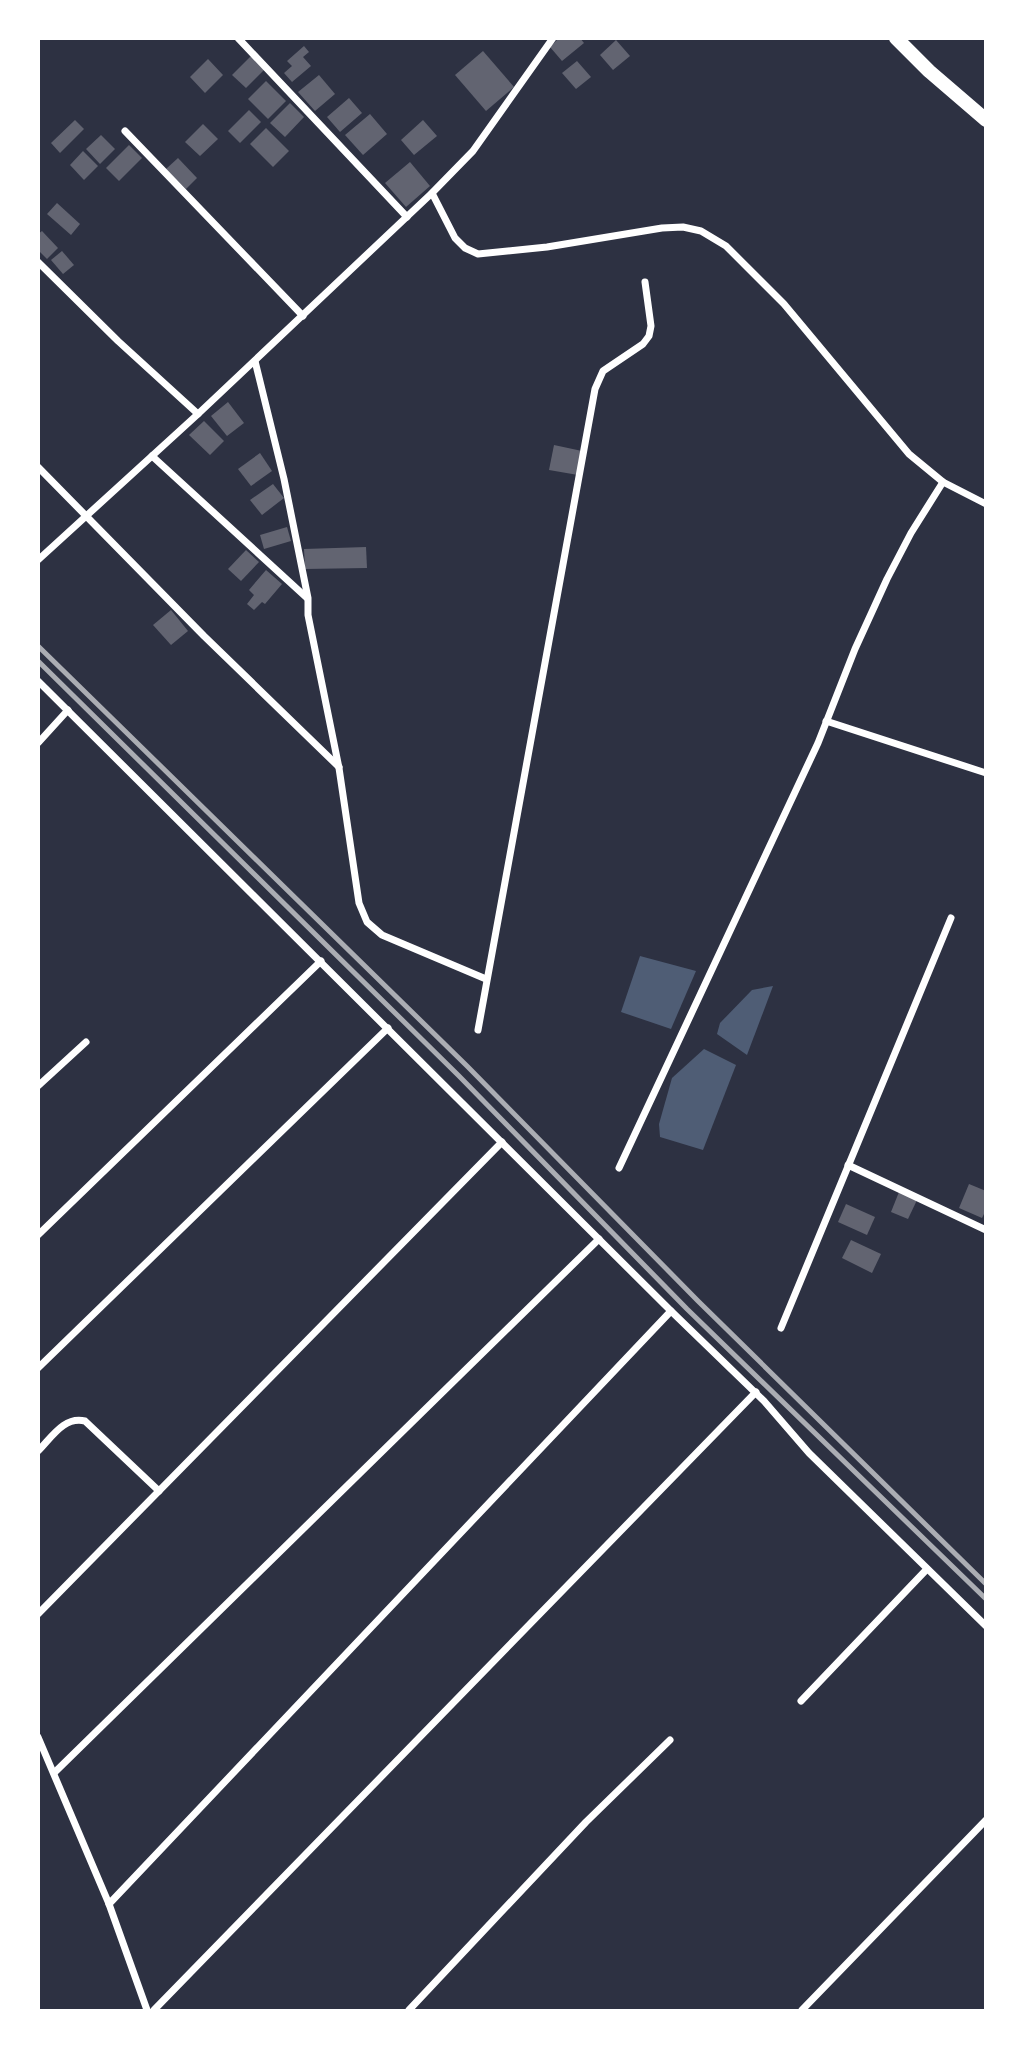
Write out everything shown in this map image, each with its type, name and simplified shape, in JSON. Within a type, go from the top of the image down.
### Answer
[{"type":"main road","points":[[896,38],[985,120]]},
{"type":"street","points":[[239,38],[407,218]]},
{"type":"street","points":[[38,560],[255,361],[432,193],[473,151],[553,38]]},
{"type":"street","points":[[125,131],[303,316]]},
{"type":"street","points":[[432,193],[455,238],[465,248],[478,254],[547,247],[662,228],[683,227],[701,231],[726,246],[784,304],[909,454],[943,482],[985,504]]},
{"type":"street","points":[[38,262],[118,341],[198,414]]},
{"type":"street","points":[[478,1030],[595,389],[603,372],[643,344],[649,336],[651,326],[645,282]]},
{"type":"street","points":[[255,361],[284,479],[308,598],[308,615],[339,768],[359,903],[367,922],[382,935],[486,979]]},
{"type":"street","points":[[152,456],[308,598]]},
{"type":"street","points":[[38,467],[204,636],[339,768]]},
{"type":"street","points":[[619,1168],[826,722],[887,579],[911,533],[943,482]]},
{"type":"street","points":[[38,681],[671,1311],[756,1392],[809,1453],[985,1626]]},
{"type":"street","points":[[38,743],[68,710]]},
{"type":"street","points":[[826,722],[985,773]]},
{"type":"street","points":[[781,1328],[951,918]]},
{"type":"street","points":[[38,1235],[321,961]]},
{"type":"street","points":[[38,1368],[388,1028]]},
{"type":"street","points":[[38,1086],[86,1042]]},
{"type":"street","points":[[38,1614],[502,1142]]},
{"type":"street","points":[[848,1165],[985,1230]]},
{"type":"street","points":[[54,1773],[599,1239]]},
{"type":"street","points":[[109,1904],[671,1311]]},
{"type":"street","points":[[154,2011],[756,1392]]},
{"type":"street","points":[[38,1451],[65,1423],[75,1419],[85,1421],[159,1492]]},
{"type":"street","points":[[801,1701],[927,1569]]},
{"type":"street","points":[[38,1738],[109,1904],[148,2011]]},
{"type":"street","points":[[409,2011],[586,1822],[670,1740]]},
{"type":"street","points":[[802,2011],[985,1820]]},
{"type":"water","points":[[640,956],[696,971],[671,1029],[621,1012]]},
{"type":"water","points":[[773,986],[747,1055],[717,1034],[720,1023],[752,990]]},
{"type":"water","points":[[704,1049],[736,1065],[703,1150],[660,1137],[659,1124],[672,1078]]},
{"type":"building","points":[[559,38],[580,38],[584,43],[562,61],[550,47]]},
{"type":"building","points":[[616,40],[630,56],[613,70],[600,55]]},
{"type":"building","points":[[304,46],[309,52],[303,57],[311,66],[292,82],[284,73],[292,66],[287,61]]},
{"type":"building","points":[[483,51],[514,87],[486,111],[455,75]]},
{"type":"building","points":[[251,56],[265,69],[246,88],[232,75]]},
{"type":"building","points":[[208,59],[223,75],[205,93],[190,77]]},
{"type":"building","points":[[577,61],[591,77],[576,89],[562,73]]},
{"type":"building","points":[[319,75],[335,94],[315,111],[298,92]]},
{"type":"building","points":[[266,81],[286,101],[268,119],[248,99]]},
{"type":"building","points":[[349,98],[362,113],[340,132],[327,117]]},
{"type":"building","points":[[290,103],[304,117],[285,137],[270,123]]},
{"type":"building","points":[[249,110],[261,122],[240,143],[228,131]]},
{"type":"building","points":[[370,114],[387,134],[363,155],[345,135]]},
{"type":"building","points":[[75,120],[84,129],[60,153],[51,143]]},
{"type":"building","points":[[423,120],[437,136],[414,155],[401,140]]},
{"type":"building","points":[[203,124],[218,139],[200,156],[185,142]]},
{"type":"building","points":[[266,128],[289,151],[273,167],[250,144]]},
{"type":"building","points":[[101,135],[115,149],[100,164],[86,149]]},
{"type":"building","points":[[129,145],[142,158],[119,181],[106,168]]},
{"type":"building","points":[[83,151],[98,166],[84,180],[70,165]]},
{"type":"building","points":[[178,158],[197,178],[186,189],[166,169]]},
{"type":"building","points":[[410,162],[430,186],[406,207],[385,183]]},
{"type":"building","points":[[57,203],[80,224],[71,235],[47,214]]},
{"type":"building","points":[[42,231],[58,248],[47,259],[38,250],[38,234]]},
{"type":"building","points":[[62,251],[74,265],[63,274],[51,260]]},
{"type":"building","points":[[228,402],[244,423],[227,436],[211,416]]},
{"type":"building","points":[[204,421],[224,441],[210,455],[189,435]]},
{"type":"building","points":[[554,445],[582,451],[578,475],[549,470]]},
{"type":"building","points":[[260,453],[272,471],[251,486],[238,469]]},
{"type":"building","points":[[273,484],[284,498],[262,515],[250,500]]},
{"type":"building","points":[[287,527],[291,541],[264,549],[260,535]]},
{"type":"building","points":[[366,547],[367,568],[305,569],[304,549]]},
{"type":"building","points":[[246,550],[259,562],[241,581],[228,569]]},
{"type":"building","points":[[266,570],[282,584],[265,604],[262,602],[254,610],[247,604],[254,595],[249,590]]},
{"type":"building","points":[[171,610],[188,631],[171,645],[153,625]]},
{"type":"building","points":[[969,1184],[986,1191],[986,1210],[982,1218],[959,1208]]},
{"type":"building","points":[[899,1192],[917,1200],[908,1219],[891,1212]]},
{"type":"building","points":[[846,1204],[875,1217],[867,1235],[838,1222]]},
{"type":"building","points":[[851,1240],[881,1254],[872,1273],[842,1258]]},
{"type":"railway","points":[[38,646],[467,1066],[698,1301],[986,1584]]},
{"type":"railway","points":[[38,661],[459,1076],[687,1309],[986,1599]]}]
